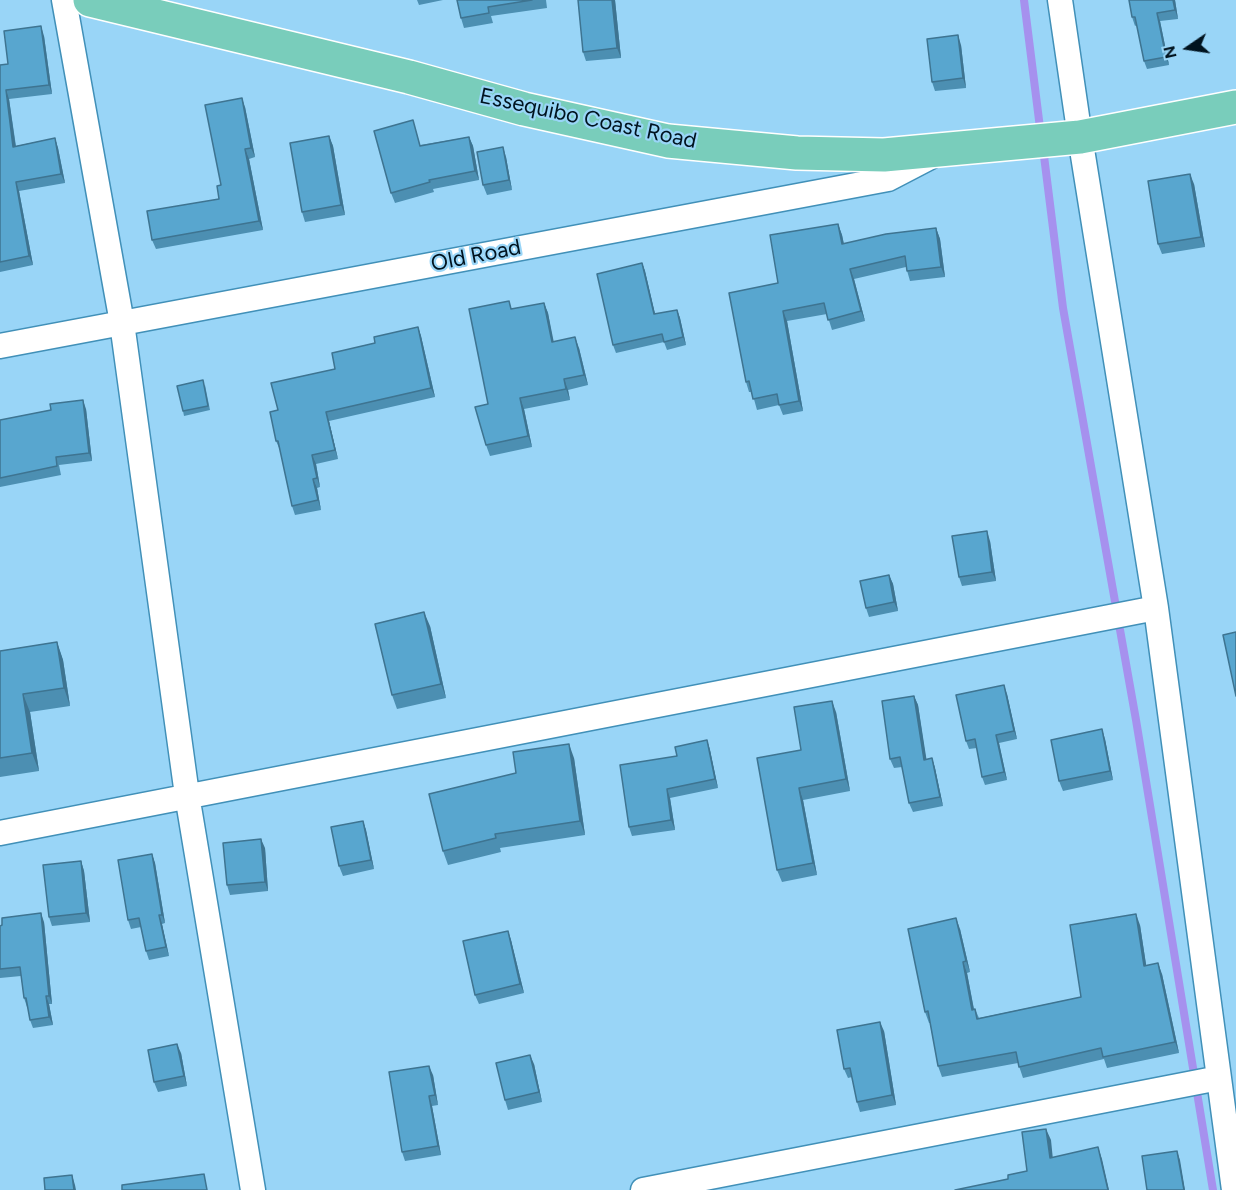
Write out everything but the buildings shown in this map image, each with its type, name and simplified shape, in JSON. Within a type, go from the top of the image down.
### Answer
[{"type":"main road","name":"Essequibo Coast Road","points":[[90,0],[409,78],[524,109],[668,141],[797,153],[884,155],[1080,137],[1236,107]]},
{"type":"street","points":[[64,0],[122,323],[187,795],[253,1190]]},
{"type":"street","points":[[1060,0],[1156,608],[1234,1190]]},
{"type":"street","name":"Old Road","points":[[0,346],[888,179],[946,148]]},
{"type":"street","points":[[0,833],[1156,608]]},
{"type":"street","points":[[643,1190],[1219,1078]]},
{"type":"waterway","points":[[1024,0],[1041,136]]},
{"type":"waterway","points":[[1043,148],[1063,308],[1136,720],[1213,1190]]}]
